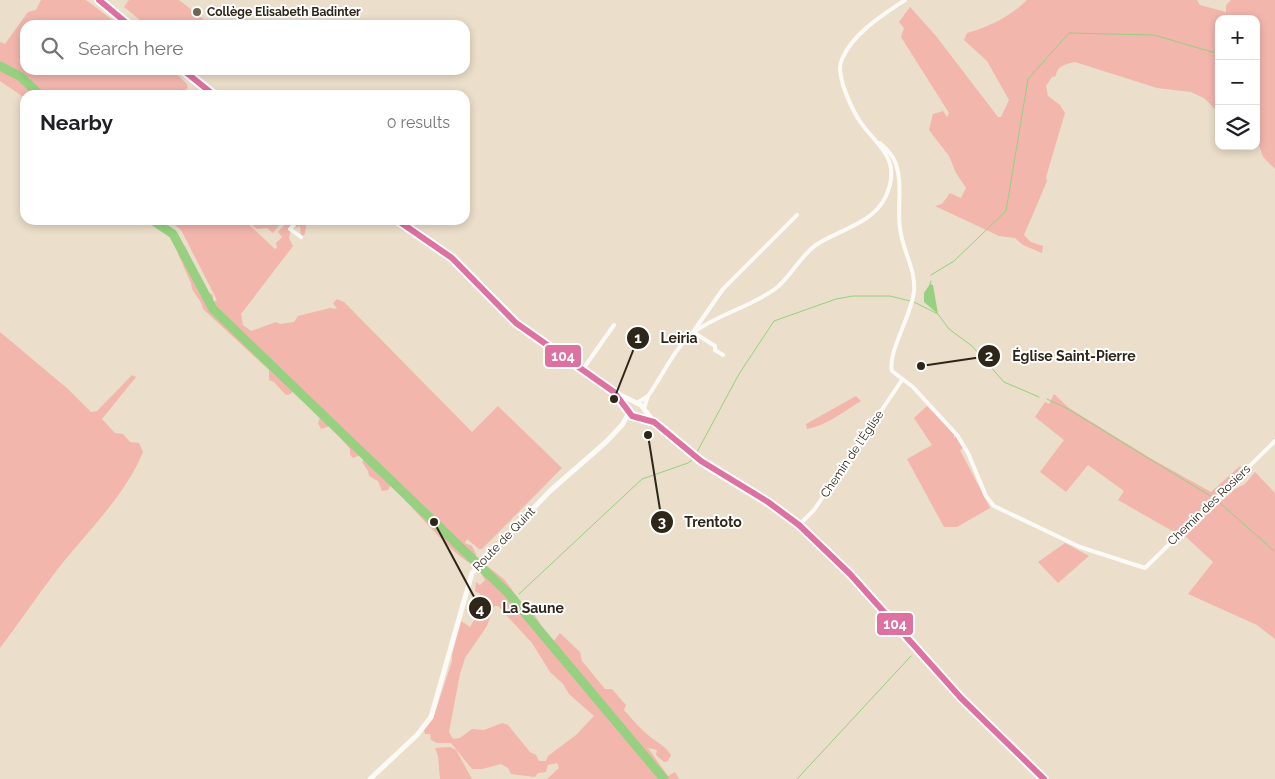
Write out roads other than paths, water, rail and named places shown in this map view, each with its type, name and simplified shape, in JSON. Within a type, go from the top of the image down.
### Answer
[{"type":"street","points":[[99,0],[123,20]]},
{"type":"street","points":[[902,380],[892,371],[891,361],[911,305],[915,278],[899,226],[900,185],[896,164],[890,152],[865,128],[854,111],[842,82],[840,65],[847,51],[858,37],[874,22],[905,0]]},
{"type":"street","points":[[189,75],[208,90]]},
{"type":"street","points":[[693,332],[766,295],[790,275],[817,244],[865,220],[878,210],[888,191],[891,174],[889,161],[880,143]]},
{"type":"street","points":[[637,418],[643,415],[648,396],[722,290],[797,215]]},
{"type":"street","points":[[294,225],[290,229],[301,237]]},
{"type":"street","points":[[403,225],[452,258],[516,322],[614,392],[644,409],[654,422],[701,461],[768,502],[798,525],[850,574],[961,698],[1044,779]]},
{"type":"street","points":[[583,369],[614,325]]},
{"type":"street","points":[[693,332],[715,346],[715,350],[723,355]]},
{"type":"street","name":"Chemin de l'Église","points":[[798,525],[814,510],[902,380]]},
{"type":"street","name":"Chemin des Rosiers","points":[[902,380],[913,387],[957,435],[968,453],[986,496],[994,506],[1080,547],[1143,568],[1275,441]]},
{"type":"street","points":[[614,392],[629,412],[637,418],[654,422]]},
{"type":"street","points":[[629,412],[632,405],[648,396]]},
{"type":"street","name":"Route de Quint","points":[[370,779],[417,735],[431,717],[453,643],[467,585],[474,570],[550,491],[601,447],[622,425],[629,412]]},
{"type":"street","name":"Route de Quint","points":[[622,425],[637,418]]},
{"type":"waterway","points":[[931,275],[954,261],[1006,211],[1028,79],[1069,33],[1154,35],[1215,53]]},
{"type":"waterway","points":[[0,66],[21,77],[35,90]]},
{"type":"waterway","points":[[160,225],[173,234],[213,309],[508,593],[664,779]]},
{"type":"waterway","points":[[697,452],[739,374],[774,321],[836,299],[853,296],[890,296],[910,301]]},
{"type":"waterway","points":[[914,302],[938,314],[949,329],[972,346],[1004,382],[1039,397]]},
{"type":"waterway","points":[[1047,399],[1068,409],[1212,497]]},
{"type":"waterway","points":[[519,594],[642,479],[692,460]]},
{"type":"waterway","points":[[1219,502],[1274,551]]},
{"type":"waterway","points":[[797,779],[911,656]]},
{"type":"place","name":"Collège Elisabeth Badinter","points":[[197,12]]},
{"type":"place","name":"Église Saint-Pierre","points":[[921,366]]},
{"type":"place","name":"Leiria","points":[[614,399]]},
{"type":"place","name":"Trentoto","points":[[648,435]]},
{"type":"place","name":"La Saune","points":[[434,522]]}]
